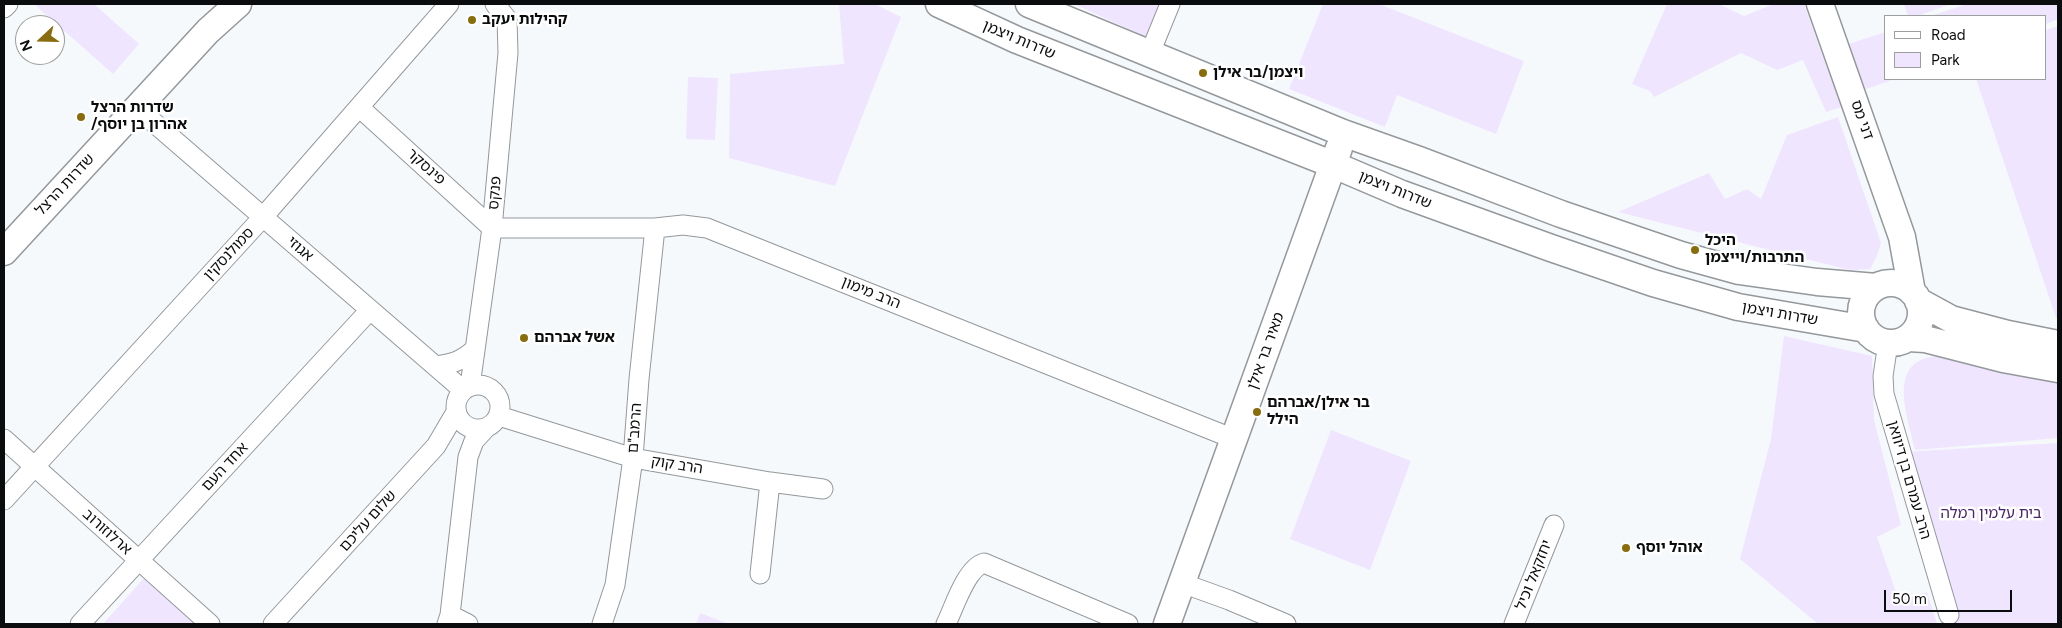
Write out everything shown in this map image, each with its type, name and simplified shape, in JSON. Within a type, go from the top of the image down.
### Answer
[{"type":"main road","name":"שדרות הרצל","points":[[208,31],[228,4]]},
{"type":"main road","name":"שדרות הרצל","points":[[4,252],[208,31],[238,4]]},
{"type":"main road","name":"שדרות ויצמן","points":[[939,4],[1017,40],[1463,217],[1653,283],[1738,307],[1866,330]]},
{"type":"main road","points":[[1029,4],[1343,133],[1561,214],[1680,255],[1739,270],[1817,282],[1881,286],[1895,284],[1904,287],[1951,319],[2008,334],[2058,344]]},
{"type":"main road","name":"דני מס","points":[[1820,4],[1902,238],[1915,296]]},
{"type":"main road","name":"מאיר בר אילן","points":[[1167,624],[1334,165],[1343,133]]},
{"type":"main road","name":"דני מס","points":[[1881,286],[1897,267],[1901,253],[1902,238]]},
{"type":"main road","points":[[1881,286],[1868,293],[1861,311],[1866,330],[1879,341],[1924,339],[2003,359],[2058,369]]},
{"type":"main road","points":[[1898,340],[1918,325],[1920,309],[1915,296]]},
{"type":"street","points":[[4,8],[8,4]]},
{"type":"street","name":"סמולנסקין","points":[[4,500],[263,217],[449,4]]},
{"type":"street","name":"פנקס","points":[[466,388],[475,349],[492,228],[508,53],[507,19],[501,9],[495,4]]},
{"type":"street","points":[[1150,53],[1170,4]]},
{"type":"street","name":"פינסקר","points":[[359,107],[492,228]]},
{"type":"street","name":"אגוזי","points":[[136,108],[435,366],[466,388]]},
{"type":"street","name":"הרב מימון","points":[[492,228],[655,228],[683,225],[707,228],[1234,439]]},
{"type":"street","name":"הרמב\"ם","points":[[602,624],[616,585],[633,458],[639,379],[655,228]]},
{"type":"street","name":"אחד העם","points":[[80,624],[370,310]]},
{"type":"street","name":"הרב עמרם בן דיוואן","points":[[1898,340],[1883,376],[1884,394],[1949,615]]},
{"type":"street","points":[[435,366],[464,359],[475,349]]},
{"type":"street","points":[[468,624],[448,620],[468,457],[474,441],[492,422],[501,408],[497,393],[485,385],[478,384],[466,388],[456,404],[456,412],[459,419],[470,428],[478,430],[492,422]]},
{"type":"street","name":"שלום עליכם","points":[[273,624],[436,446],[456,412]]},
{"type":"street","name":"הרב קוק","points":[[492,422],[633,458],[770,482],[823,489]]},
{"type":"street","name":"ארלוזורוב","points":[[4,439],[210,624]]},
{"type":"street","points":[[760,574],[770,482]]},
{"type":"street","name":"יחזקאל וכיל","points":[[1514,624],[1554,525]]},
{"type":"street","points":[[946,624],[970,572],[977,565],[984,563],[1128,624]]},
{"type":"street","points":[[1182,582],[1286,624]]},
{"type":"green space","points":[[94,4],[139,44],[113,74],[65,32],[65,15],[46,15],[35,5]]},
{"type":"green space","points":[[839,4],[875,4],[901,17],[835,186],[729,158],[730,74],[844,64]]},
{"type":"green space","points":[[1074,4],[1159,4],[1146,37]]},
{"type":"green space","points":[[1323,4],[1379,4],[1524,61],[1496,134],[1397,95],[1385,127],[1289,89]]},
{"type":"green space","points":[[1667,4],[1719,4],[1744,16],[1774,4],[1804,4],[1841,107],[1826,112],[1803,60],[1777,70],[1741,53],[1654,97],[1650,91],[1632,84]]},
{"type":"green space","points":[[1904,4],[1951,4],[1920,15],[1908,15]]},
{"type":"green space","points":[[1967,4],[2058,4],[2058,19],[2047,24],[2047,15],[1934,15]]},
{"type":"green space","points":[[2058,26],[2058,318],[2056,318],[1976,80],[2047,80],[2047,30]]},
{"type":"green space","points":[[1884,33],[1884,80],[1892,80],[1863,90],[1848,44]]},
{"type":"green space","points":[[688,77],[718,78],[715,140],[686,139]]},
{"type":"green space","points":[[1838,117],[1881,243],[1870,269],[1850,270],[1618,212],[1709,173],[1725,199],[1747,189],[1761,199],[1787,135]]},
{"type":"green space","points":[[1784,336],[1872,356],[1874,420],[1901,525],[1877,537],[1899,601],[1927,592],[1937,624],[1818,624],[1740,559],[1771,439]]},
{"type":"green space","points":[[1937,356],[1965,364],[2058,381],[2058,438],[1915,450],[1905,407],[1905,379],[1911,368],[1921,360]]},
{"type":"green space","points":[[1331,430],[1411,461],[1370,570],[1290,539]]},
{"type":"green space","name":"בית עלמין רמלה","points":[[2058,443],[2058,624],[1956,624],[1902,452]]},
{"type":"green space","points":[[144,578],[196,624],[103,624]]},
{"type":"green space","points":[[700,613],[729,624],[696,624]]},
{"type":"place","name":"קהילות יעקב","points":[[472,20]]},
{"type":"place","name":"ויצמן/בר אילן","points":[[1203,73]]},
{"type":"place","name":"שדרות הרצל /אהרון בן יוסף","points":[[81,117]]},
{"type":"place","name":"היכל התרבות/וייצמן","points":[[1695,250]]},
{"type":"place","name":"אשל אברהם","points":[[524,338]]},
{"type":"place","name":"בר אילן/אברהם הילל","points":[[1257,412]]},
{"type":"place","name":"אוהל יוסף","points":[[1626,548]]}]
